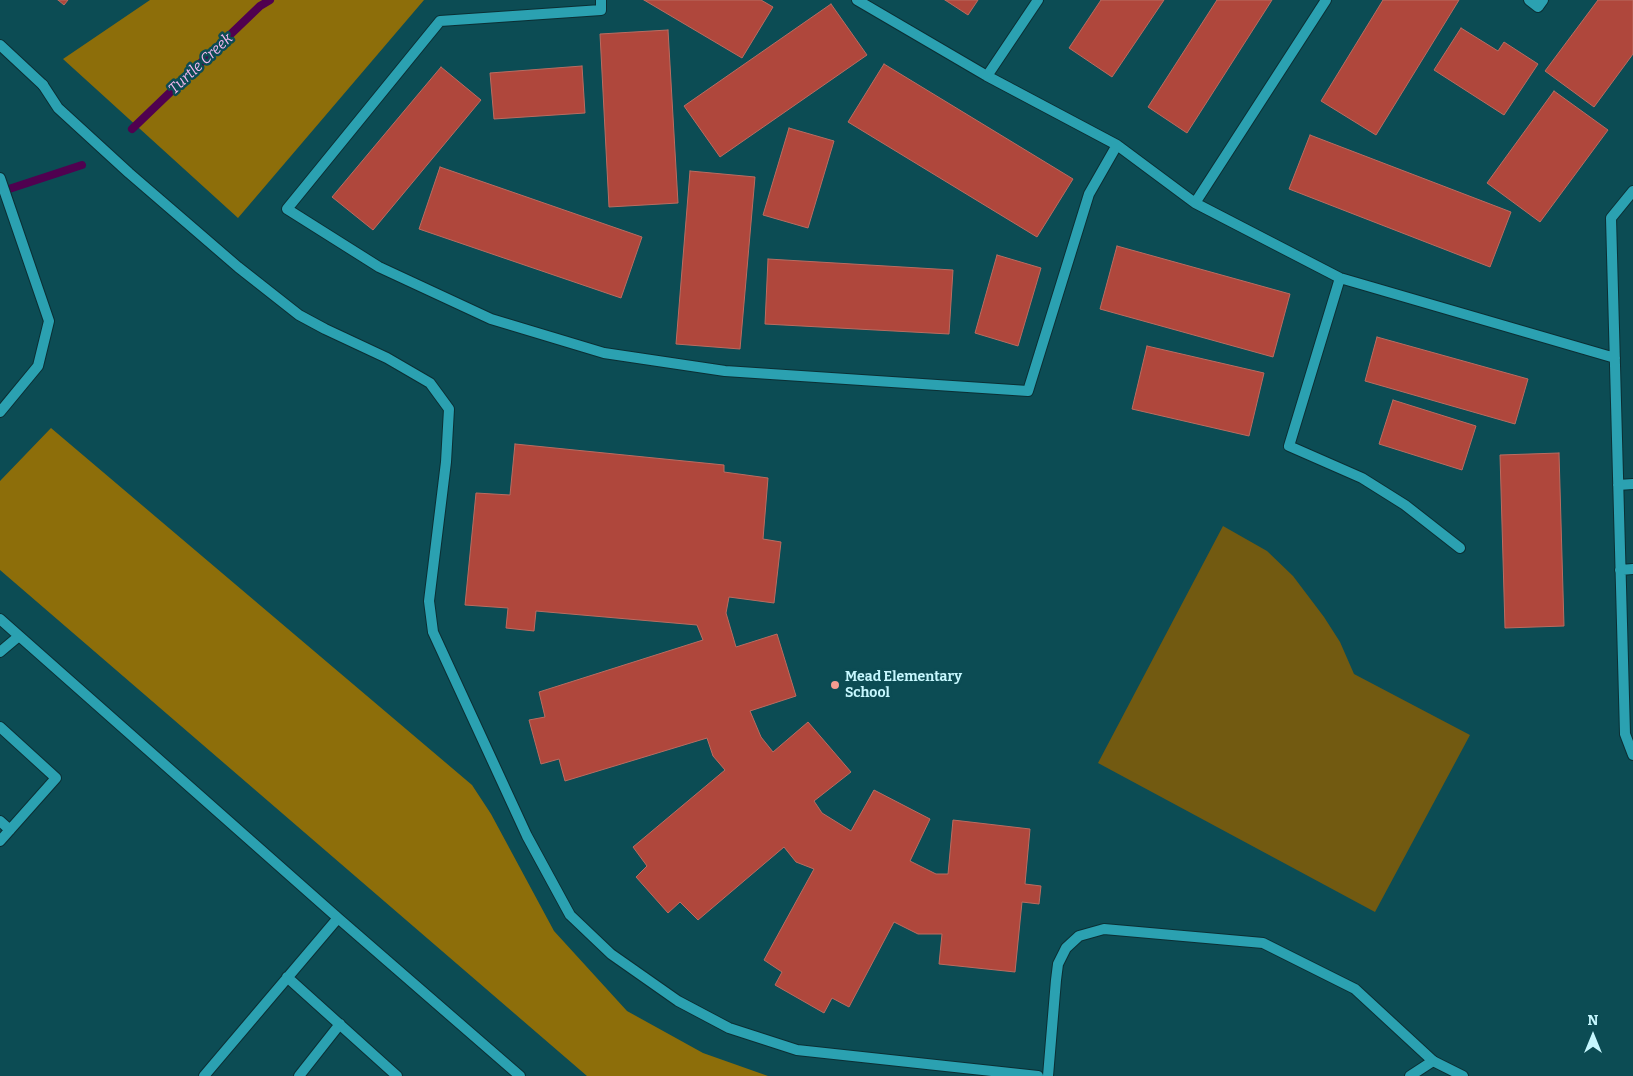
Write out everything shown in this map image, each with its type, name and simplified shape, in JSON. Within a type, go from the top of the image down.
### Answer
[{"type":"street","points":[[601,0],[601,10],[440,21],[288,209],[379,267],[491,319],[604,353],[725,370],[1028,391],[1089,194],[1117,145]]},
{"type":"street","points":[[857,0],[987,76],[1117,145],[1195,203],[1340,278],[1615,358]]},
{"type":"street","points":[[987,76],[1038,0]]},
{"type":"street","points":[[1195,203],[1326,0]]},
{"type":"street","points":[[1529,0],[1540,3]]},
{"type":"street","points":[[0,45],[43,85],[58,108],[136,179],[238,267],[300,315],[386,358],[430,383],[449,409],[446,462],[429,601],[433,632],[527,836],[570,915],[611,954],[678,1001],[729,1028],[797,1050],[1038,1076]]},
{"type":"street","points":[[0,178],[49,320],[38,366],[0,412]]},
{"type":"street","points":[[1633,191],[1611,218],[1625,734],[1633,755]]},
{"type":"street","points":[[1340,278],[1289,446],[1362,478],[1405,505],[1460,548]]},
{"type":"street","points":[[1618,485],[1633,484]]},
{"type":"street","points":[[1620,570],[1633,569]]},
{"type":"street","points":[[0,619],[520,1076]]},
{"type":"street","points":[[0,652],[19,636]]},
{"type":"street","points":[[0,727],[56,778],[0,841]]},
{"type":"street","points":[[0,821],[10,830]]},
{"type":"street","points":[[204,1076],[338,918]]},
{"type":"street","points":[[1048,1076],[1058,964],[1066,948],[1079,936],[1104,929],[1262,943],[1355,989],[1433,1061],[1463,1076]]},
{"type":"street","points":[[287,978],[398,1076]]},
{"type":"street","points":[[299,1076],[340,1024]]},
{"type":"street","points":[[1410,1076],[1433,1061]]},
{"type":"shaded area","points":[[150,0],[424,0],[238,218],[63,59]]},
{"type":"shaded area","points":[[51,428],[472,785],[491,814],[554,931],[627,1011],[703,1053],[768,1076],[587,1076],[0,570],[0,481]]},
{"type":"shaded area","points":[[1223,526],[1267,551],[1293,576],[1340,642],[1354,674],[1470,735],[1375,912],[1098,763]]},
{"type":"building","points":[[58,0],[68,0],[64,5]]},
{"type":"building","points":[[644,0],[761,0],[773,7],[742,58]]},
{"type":"building","points":[[945,0],[978,0],[968,15]]},
{"type":"building","points":[[1101,0],[1164,0],[1112,77],[1069,48]]},
{"type":"building","points":[[1217,0],[1272,0],[1187,133],[1148,107]]},
{"type":"building","points":[[1383,0],[1459,0],[1376,135],[1321,101]]},
{"type":"building","points":[[1598,0],[1633,0],[1633,54],[1594,107],[1545,71]]},
{"type":"building","points":[[831,4],[867,55],[720,157],[684,106]]},
{"type":"building","points":[[1461,28],[1498,51],[1504,42],[1538,64],[1504,115],[1434,70]]},
{"type":"building","points":[[668,30],[678,203],[609,207],[600,34]]},
{"type":"building","points":[[884,64],[1073,179],[1037,237],[848,122]]},
{"type":"building","points":[[582,66],[585,113],[494,119],[490,73]]},
{"type":"building","points":[[441,67],[481,100],[373,230],[332,197]]},
{"type":"building","points":[[1554,91],[1608,130],[1540,222],[1487,183]]},
{"type":"building","points":[[789,128],[834,141],[808,228],[763,215]]},
{"type":"building","points":[[1310,135],[1511,212],[1490,267],[1289,189]]},
{"type":"building","points":[[440,167],[642,237],[621,298],[419,229]]},
{"type":"building","points":[[690,171],[755,177],[740,349],[676,344]]},
{"type":"building","points":[[1117,246],[1290,294],[1273,357],[1100,309]]},
{"type":"building","points":[[997,255],[1041,268],[1018,346],[975,333]]},
{"type":"building","points":[[768,259],[953,270],[949,334],[765,324]]},
{"type":"building","points":[[1377,337],[1528,379],[1515,424],[1365,381]]},
{"type":"building","points":[[1147,346],[1264,373],[1249,436],[1132,409]]},
{"type":"building","points":[[1393,400],[1476,426],[1462,470],[1379,444]]},
{"type":"building","points":[[515,444],[724,465],[724,472],[768,478],[763,539],[781,542],[774,603],[729,597],[726,613],[736,647],[777,634],[796,696],[750,711],[761,737],[773,752],[808,722],[851,772],[814,801],[822,813],[851,831],[874,790],[930,819],[910,861],[936,874],[948,874],[953,820],[1030,829],[1025,884],[1041,886],[1039,904],[1022,902],[1015,972],[939,964],[942,934],[918,934],[894,922],[849,1007],[832,998],[824,1013],[775,985],[782,972],[764,960],[814,869],[796,862],[784,847],[698,920],[680,902],[668,913],[636,877],[647,866],[633,847],[725,770],[713,756],[707,738],[565,781],[559,759],[541,764],[529,720],[545,717],[539,692],[703,640],[697,625],[536,611],[534,631],[506,628],[508,608],[465,605],[476,493],[510,495]]},
{"type":"building","points":[[1559,453],[1564,626],[1505,628],[1500,455]]},
{"type":"waterway","name":"Turtle Creek","points":[[132,129],[260,6],[270,0]]},
{"type":"waterway","name":"Turtle Creek","points":[[0,192],[82,165]]},
{"type":"place","name":"Mead Elementary School","points":[[835,685]]}]
